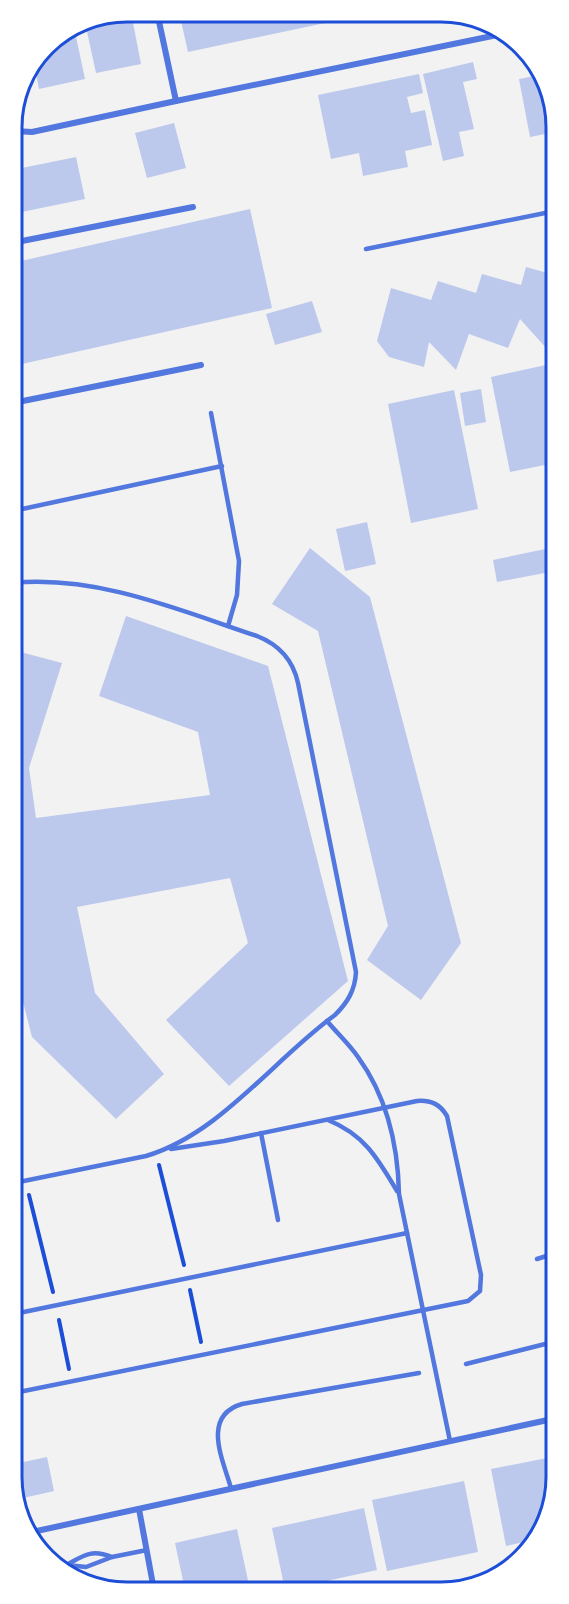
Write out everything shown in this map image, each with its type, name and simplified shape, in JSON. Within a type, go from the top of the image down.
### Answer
[{"type":"street","points":[[159,22],[176,100]]},
{"type":"street","points":[[23,131],[32,132],[176,100],[493,36]]},
{"type":"street","points":[[23,241],[193,207]]},
{"type":"street","points":[[23,401],[201,365]]},
{"type":"street","points":[[38,1531],[546,1420]]},
{"type":"street","points":[[139,1509],[153,1582]]},
{"type":"lane","points":[[366,249],[546,213]]},
{"type":"lane","points":[[211,413],[239,561],[237,595],[228,626]]},
{"type":"lane","points":[[23,508],[222,466]]},
{"type":"lane","points":[[22,1182],[156,1153],[187,1138],[207,1125],[342,1008],[356,981],[356,962],[296,672],[291,662],[277,646],[267,640],[133,596],[99,587],[63,582],[23,583]]},
{"type":"lane","points":[[327,1021],[363,1065],[384,1107],[396,1150],[399,1194],[450,1441]]},
{"type":"lane","points":[[22,1391],[468,1301],[480,1291],[482,1275],[447,1116],[432,1101],[424,1100],[384,1107],[205,1145],[166,1149]]},
{"type":"lane","points":[[328,1120],[351,1131],[367,1145],[379,1160],[399,1194]]},
{"type":"lane","points":[[261,1134],[278,1220]]},
{"type":"lane","points":[[22,1312],[407,1233]]},
{"type":"lane","points":[[537,1258],[546,1256]]},
{"type":"lane","points":[[466,1364],[546,1344]]},
{"type":"lane","points":[[231,1488],[217,1436],[219,1422],[228,1410],[242,1404],[419,1373]]},
{"type":"lane","points":[[73,1566],[86,1567],[112,1557],[147,1550]]},
{"type":"lane","points":[[69,1564],[88,1554],[105,1554],[112,1557]]},
{"type":"path","points":[[156,1153],[203,1354]]},
{"type":"path","points":[[26,1181],[72,1381]]},
{"type":"building","points":[[133,22],[141,64],[96,73],[87,30]]},
{"type":"building","points":[[181,22],[330,22],[188,52]]},
{"type":"building","points":[[76,36],[85,79],[39,89],[36,76],[44,64],[58,49]]},
{"type":"building","points":[[473,62],[477,79],[463,82],[474,129],[459,132],[464,156],[443,161],[423,74]]},
{"type":"building","points":[[419,74],[423,93],[407,97],[411,113],[425,110],[432,145],[405,151],[408,167],[363,176],[359,153],[331,159],[318,95]]},
{"type":"building","points":[[533,76],[539,87],[544,107],[546,134],[530,137],[519,79]]},
{"type":"building","points":[[174,123],[186,168],[147,178],[135,133]]},
{"type":"building","points":[[76,157],[85,199],[23,212],[23,168]]},
{"type":"building","points":[[250,209],[272,308],[23,364],[23,261]]},
{"type":"building","points":[[526,267],[546,273],[546,348],[520,319],[508,348],[469,334],[456,370],[429,342],[424,367],[389,357],[377,341],[391,288],[431,300],[438,281],[476,293],[482,274],[521,285]]},
{"type":"building","points":[[312,301],[322,332],[275,345],[266,314]]},
{"type":"building","points":[[546,365],[546,465],[510,472],[491,377]]},
{"type":"building","points":[[481,389],[486,422],[465,426],[460,393]]},
{"type":"building","points":[[454,390],[478,509],[411,523],[388,404]]},
{"type":"building","points":[[367,522],[376,564],[345,571],[336,529]]},
{"type":"building","points":[[310,548],[370,597],[461,943],[421,1000],[367,960],[388,926],[318,631],[272,604]]},
{"type":"building","points":[[546,549],[546,573],[497,582],[493,560]]},
{"type":"building","points":[[126,616],[268,666],[348,981],[229,1086],[166,1020],[248,943],[230,878],[77,907],[95,993],[164,1074],[116,1119],[32,1037],[22,999],[23,653],[62,663],[29,768],[36,818],[210,795],[198,732],[99,696]]},
{"type":"building","points":[[47,1457],[54,1491],[25,1497],[22,1462]]},
{"type":"building","points":[[546,1458],[546,1484],[539,1517],[523,1542],[506,1546],[491,1469]]},
{"type":"building","points":[[464,1481],[478,1552],[387,1571],[372,1500]]},
{"type":"building","points":[[364,1508],[377,1570],[322,1582],[283,1582],[272,1528]]},
{"type":"building","points":[[237,1529],[248,1582],[183,1582],[175,1543]]}]
